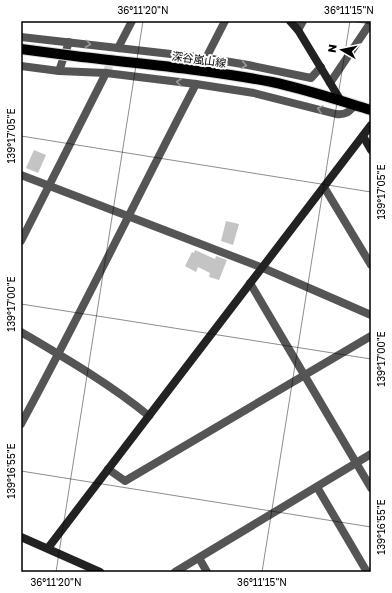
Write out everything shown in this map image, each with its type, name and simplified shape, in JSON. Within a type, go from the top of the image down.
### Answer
[{"type":"main road","name":"深谷嵐山線","points":[[21,49],[200,71],[272,82],[371,110]]},
{"type":"street","points":[[118,48],[132,21]]},
{"type":"street","points":[[206,58],[225,21]]},
{"type":"street","points":[[290,21],[298,30],[321,66],[341,101]]},
{"type":"street","points":[[298,30],[304,21]]},
{"type":"street","points":[[330,83],[371,22]]},
{"type":"street","points":[[21,36],[206,58],[311,78],[321,66]]},
{"type":"street","points":[[59,71],[69,42]]},
{"type":"street","points":[[21,66],[196,84],[254,93],[336,114],[348,112],[355,105]]},
{"type":"street","points":[[21,241],[106,74]]},
{"type":"street","points":[[21,424],[59,354],[128,215],[196,84]]},
{"type":"street","points":[[48,548],[371,125]]},
{"type":"street","points":[[363,136],[371,150]]},
{"type":"street","points":[[21,175],[128,215],[262,268],[371,315]]},
{"type":"street","points":[[324,187],[371,266]]},
{"type":"street","points":[[250,284],[305,374],[371,488]]},
{"type":"street","points":[[21,332],[59,354],[132,402],[149,416]]},
{"type":"street","points":[[108,469],[125,481],[371,336]]},
{"type":"street","points":[[175,572],[371,454]]},
{"type":"street","points":[[316,487],[367,572]]},
{"type":"street","points":[[21,537],[100,572]]},
{"type":"street","points":[[199,558],[207,572]]},
{"type":"building","points":[[34,150],[46,155],[38,173],[26,168]]},
{"type":"building","points":[[226,221],[239,224],[233,245],[221,241]]},
{"type":"building","points":[[195,250],[215,259],[216,256],[227,260],[219,280],[209,277],[210,273],[198,267],[196,272],[185,266],[192,252],[194,253]]},
{"type":"tunnel","points":[[106,73],[118,48]]}]
